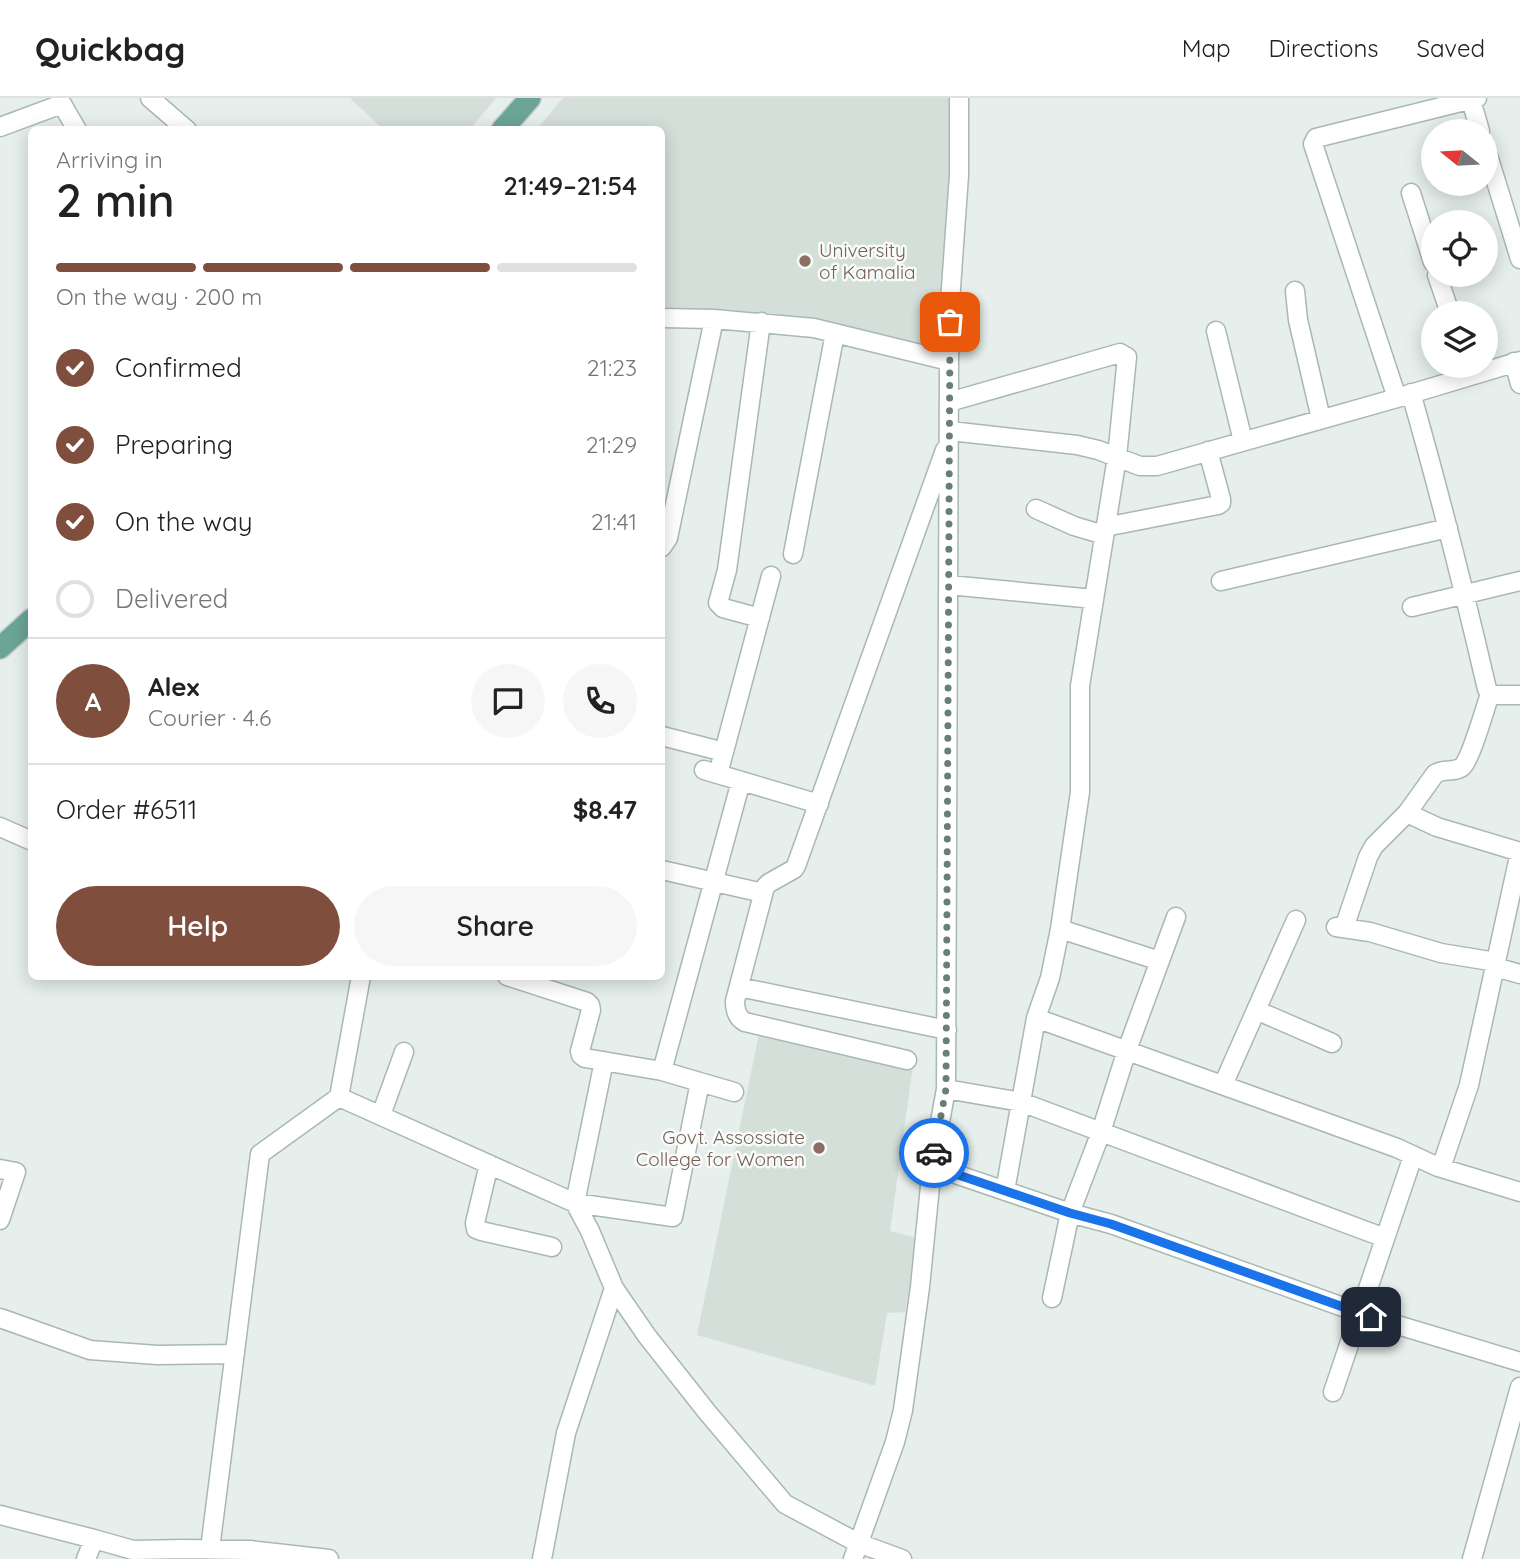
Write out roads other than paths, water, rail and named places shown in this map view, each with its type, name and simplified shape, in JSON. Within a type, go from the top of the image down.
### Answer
[{"type":"main road","points":[[506,126],[530,98]]},
{"type":"main road","points":[[0,648],[28,623]]},
{"type":"street","points":[[150,98],[182,126]]},
{"type":"street","points":[[856,1551],[904,1410],[932,1166],[946,1089],[949,361],[950,302],[959,175],[959,98]]},
{"type":"street","points":[[1478,119],[1474,99],[1417,105],[1316,138],[1313,144],[1404,396],[1448,528],[1490,694],[1464,766],[1458,769],[1441,769],[1435,774],[1407,813],[1374,846],[1340,928],[1370,932],[1441,953],[1490,961],[1495,967],[1520,974]]},
{"type":"street","points":[[0,127],[62,104],[75,126]]},
{"type":"street","points":[[1498,188],[1520,259]]},
{"type":"street","points":[[1411,193],[1421,224]]},
{"type":"street","points":[[1295,291],[1298,320],[1321,419]]},
{"type":"street","points":[[665,318],[761,322],[814,328],[949,361]]},
{"type":"street","points":[[665,542],[714,319]]},
{"type":"street","points":[[760,618],[723,608],[718,603],[727,570],[761,322]]},
{"type":"street","points":[[1216,331],[1242,441]]},
{"type":"street","points":[[793,554],[835,333]]},
{"type":"street","points":[[949,402],[1120,353],[1127,357],[1116,457],[1080,687],[1080,792],[1060,929],[1050,978],[1036,1018],[1005,1191]]},
{"type":"street","points":[[1498,365],[1517,361],[1520,384]]},
{"type":"street","points":[[950,434],[1070,444],[1140,466],[1157,466],[1404,396],[1449,378]]},
{"type":"street","points":[[907,1059],[745,1022],[735,1008],[763,892],[767,884],[796,866],[950,434]]},
{"type":"street","points":[[1036,509],[1074,526],[1105,531],[1219,505],[1221,499],[1208,451]]},
{"type":"street","points":[[1222,581],[1448,528]]},
{"type":"street","points":[[771,576],[724,752],[711,772],[820,804]]},
{"type":"street","points":[[1412,607],[1520,581]]},
{"type":"street","points":[[949,585],[1094,599]]},
{"type":"street","points":[[1490,694],[1520,695]]},
{"type":"street","points":[[665,737],[724,752]]},
{"type":"street","points":[[662,1071],[741,781]]},
{"type":"street","points":[[1407,813],[1437,827],[1520,852],[1469,1085],[1441,1168]]},
{"type":"street","points":[[0,827],[28,839]]},
{"type":"street","points":[[665,871],[763,892]]},
{"type":"street","points":[[1052,1298],[1070,1213],[1101,1132],[1126,1050],[1176,917]]},
{"type":"street","points":[[1223,1085],[1296,920]]},
{"type":"street","points":[[1060,929],[1160,961]]},
{"type":"street","points":[[210,1549],[260,1154],[339,1097],[360,980]]},
{"type":"street","points":[[519,980],[590,1005],[580,1051],[585,1058],[662,1071],[734,1092]]},
{"type":"street","points":[[738,987],[947,1030]]},
{"type":"street","points":[[1256,1010],[1332,1043]]},
{"type":"street","points":[[1036,1018],[1397,1148],[1441,1168],[1520,1192]]},
{"type":"street","points":[[381,1115],[404,1052]]},
{"type":"street","points":[[604,1061],[575,1203],[614,1288],[673,1369],[785,1504],[856,1551],[902,1559]]},
{"type":"street","points":[[339,1097],[575,1203],[673,1217],[700,1082]]},
{"type":"street","points":[[946,1089],[1021,1102],[1385,1238]]},
{"type":"street","points":[[1333,1392],[1413,1156]]},
{"type":"street","points":[[489,1164],[475,1223],[476,1229],[552,1247]]},
{"type":"street","points":[[932,1166],[1070,1213],[1111,1224],[1360,1313],[1520,1362]]},
{"type":"street","points":[[0,1169],[16,1172],[0,1220]]},
{"type":"street","points":[[542,1559],[566,1433],[614,1288]]},
{"type":"street","points":[[0,1318],[90,1350],[157,1355],[235,1354]]},
{"type":"street","points":[[1472,1559],[1520,1387]]},
{"type":"street","points":[[0,1515],[133,1550],[250,1550],[329,1559]]},
{"type":"street","points":[[86,1559],[94,1539]]},
{"type":"place","name":"University of Kamalia","points":[[805,261]]},
{"type":"place","name":"Govt. Assossiate College for Women","points":[[819,1148]]}]
